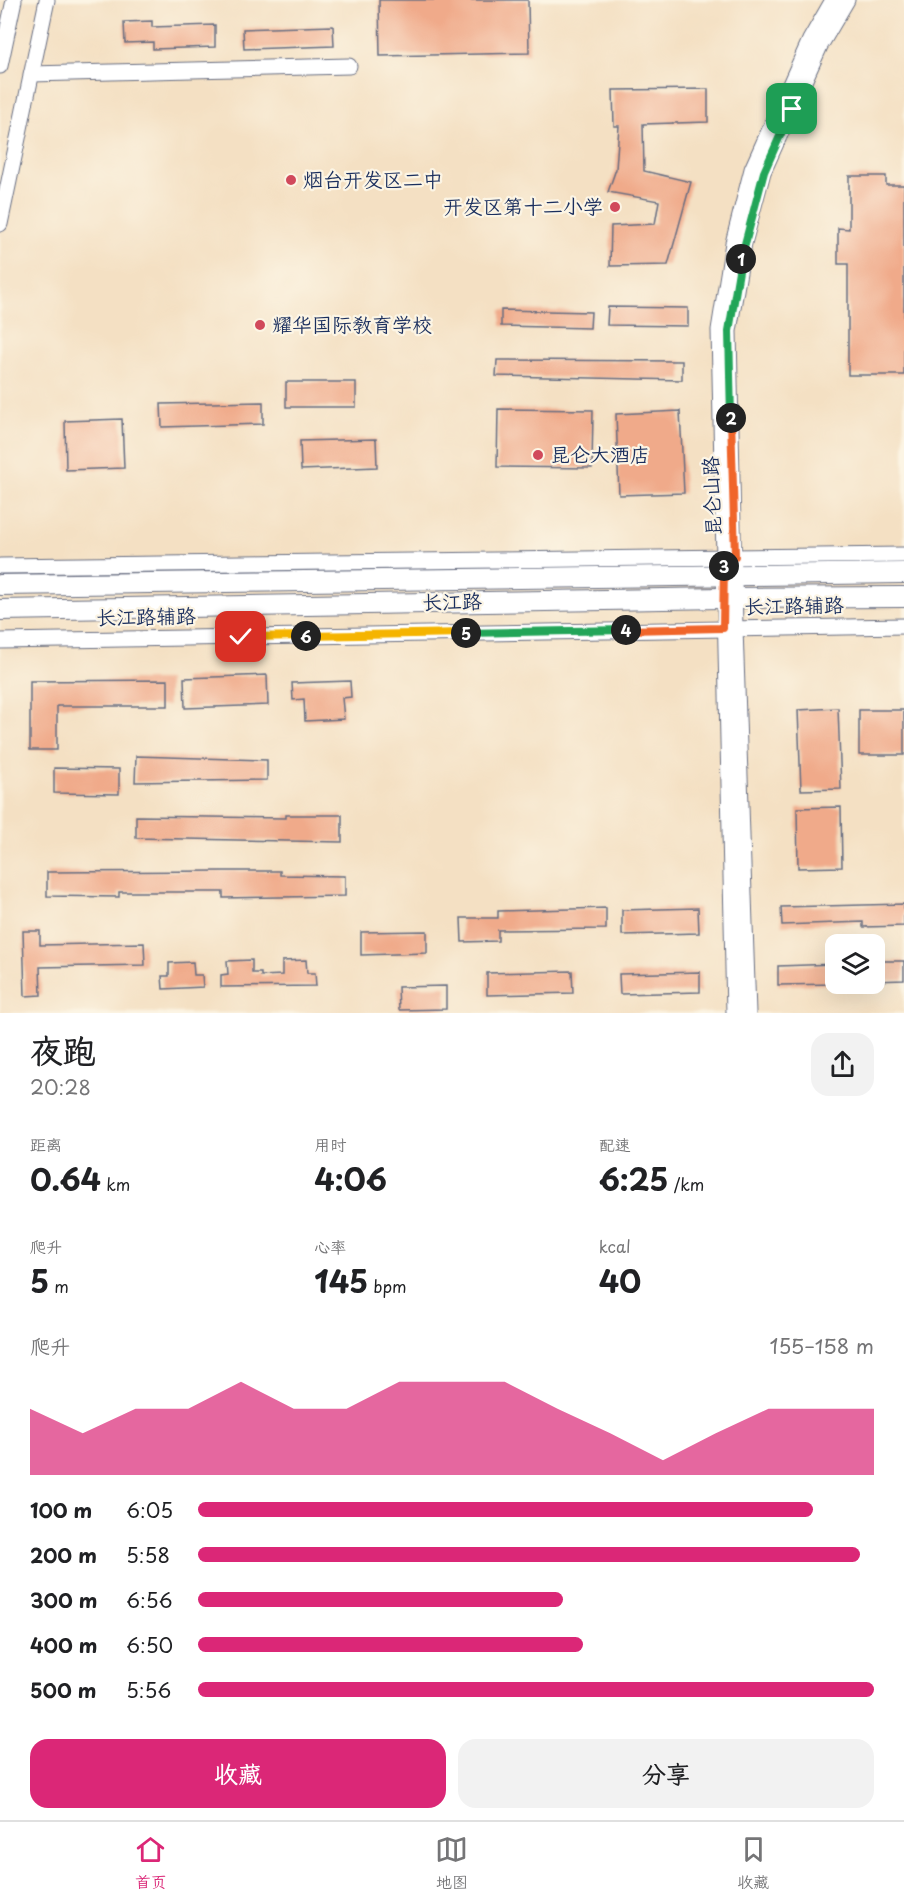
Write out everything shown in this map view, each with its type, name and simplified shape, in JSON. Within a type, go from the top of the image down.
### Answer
[{"type":"main road","name":"长江路","points":[[0,585],[729,565],[904,573]]},
{"type":"main road","name":"长江路","points":[[0,610],[904,597]]},
{"type":"street","points":[[0,66],[5,22],[14,0]]},
{"type":"street","points":[[0,224],[47,0]]},
{"type":"street","name":"昆仑山路","points":[[729,565],[718,330],[733,243],[752,169],[810,40],[833,0]]},
{"type":"street","name":"昆仑山路","points":[[734,1013],[729,628],[729,331],[744,243],[764,172],[820,45],[847,0]]},
{"type":"street","points":[[31,74],[349,66]]},
{"type":"street","points":[[0,566],[729,565],[904,555]]},
{"type":"street","name":"长江路辅路","points":[[0,641],[904,626]]},
{"type":"street","name":"昆仑山路","points":[[729,628],[748,1013]]},
{"type":"building","points":[[379,0],[528,0],[529,53],[380,56]]},
{"type":"building","points":[[152,21],[152,27],[215,25],[215,47],[153,49],[153,42],[125,43],[124,22]]},
{"type":"building","points":[[333,26],[334,46],[244,49],[243,29]]},
{"type":"building","points":[[708,89],[708,122],[643,124],[644,171],[691,182],[668,265],[610,266],[611,226],[655,224],[659,201],[608,192],[616,169],[619,126],[614,126],[613,90]]},
{"type":"building","points":[[849,176],[886,176],[886,185],[904,185],[904,375],[848,375],[848,264],[838,264],[838,228],[849,229]]},
{"type":"building","points":[[608,307],[688,308],[688,326],[607,325]]},
{"type":"building","points":[[501,310],[591,312],[590,328],[501,326]]},
{"type":"building","points":[[497,360],[682,361],[682,380],[496,376]]},
{"type":"building","points":[[286,382],[356,382],[356,407],[286,407]]},
{"type":"building","points":[[263,402],[263,424],[162,427],[161,404]]},
{"type":"building","points":[[498,409],[593,410],[592,468],[497,467]]},
{"type":"building","points":[[680,411],[684,493],[619,495],[616,414]]},
{"type":"building","points":[[122,419],[124,468],[66,470],[65,421]]},
{"type":"building","points":[[376,439],[377,467],[301,470],[300,441]]},
{"type":"building","points":[[267,675],[268,705],[185,708],[184,678]]},
{"type":"building","points":[[168,680],[168,706],[57,706],[57,750],[30,750],[30,681]]},
{"type":"building","points":[[350,681],[351,697],[342,698],[344,719],[305,721],[304,699],[293,700],[292,683]]},
{"type":"building","points":[[838,708],[841,789],[801,790],[798,710]]},
{"type":"building","points":[[859,710],[904,710],[904,755],[859,755]]},
{"type":"building","points":[[136,756],[267,760],[267,780],[135,782]]},
{"type":"building","points":[[54,768],[119,769],[119,794],[54,793]]},
{"type":"building","points":[[841,807],[842,867],[798,868],[797,808]]},
{"type":"building","points":[[286,815],[342,815],[342,842],[136,838],[136,816],[286,818]]},
{"type":"building","points":[[280,871],[280,875],[345,876],[345,896],[223,898],[223,892],[119,892],[119,897],[47,896],[47,872]]},
{"type":"building","points":[[904,904],[904,926],[863,927],[863,922],[782,925],[781,907]]},
{"type":"building","points":[[606,908],[606,929],[498,930],[498,941],[462,942],[461,918],[498,918],[498,911]]},
{"type":"building","points":[[698,908],[699,933],[622,935],[622,910]]},
{"type":"building","points":[[23,931],[40,931],[40,945],[144,943],[145,965],[40,967],[41,995],[25,996]]},
{"type":"building","points":[[427,931],[427,953],[361,955],[361,932]]},
{"type":"building","points":[[252,960],[252,973],[261,973],[261,976],[282,975],[282,961],[306,960],[307,973],[315,973],[316,986],[221,987],[221,975],[228,974],[227,961]]},
{"type":"building","points":[[885,961],[904,961],[904,980],[885,981]]},
{"type":"building","points":[[193,962],[194,975],[202,975],[203,987],[163,989],[162,976],[169,976],[169,963]]},
{"type":"building","points":[[825,964],[825,984],[778,985],[778,966]]},
{"type":"building","points":[[572,971],[573,993],[487,995],[487,973]]},
{"type":"building","points":[[700,972],[700,992],[620,994],[619,974]]},
{"type":"building","points":[[446,986],[446,1009],[399,1010],[398,987]]},
{"type":"place","name":"烟台开发区二中","points":[[291,180]]},
{"type":"place","name":"开发区第十二小学","points":[[615,207]]},
{"type":"place","name":"耀华国际教育学校","points":[[260,325]]},
{"type":"place","name":"昆仑大酒店","points":[[538,455]]},
{"type":"route","points":[[241,637],[723,628],[724,556],[735,556],[729,331],[744,243],[764,172],[792,109]]}]
